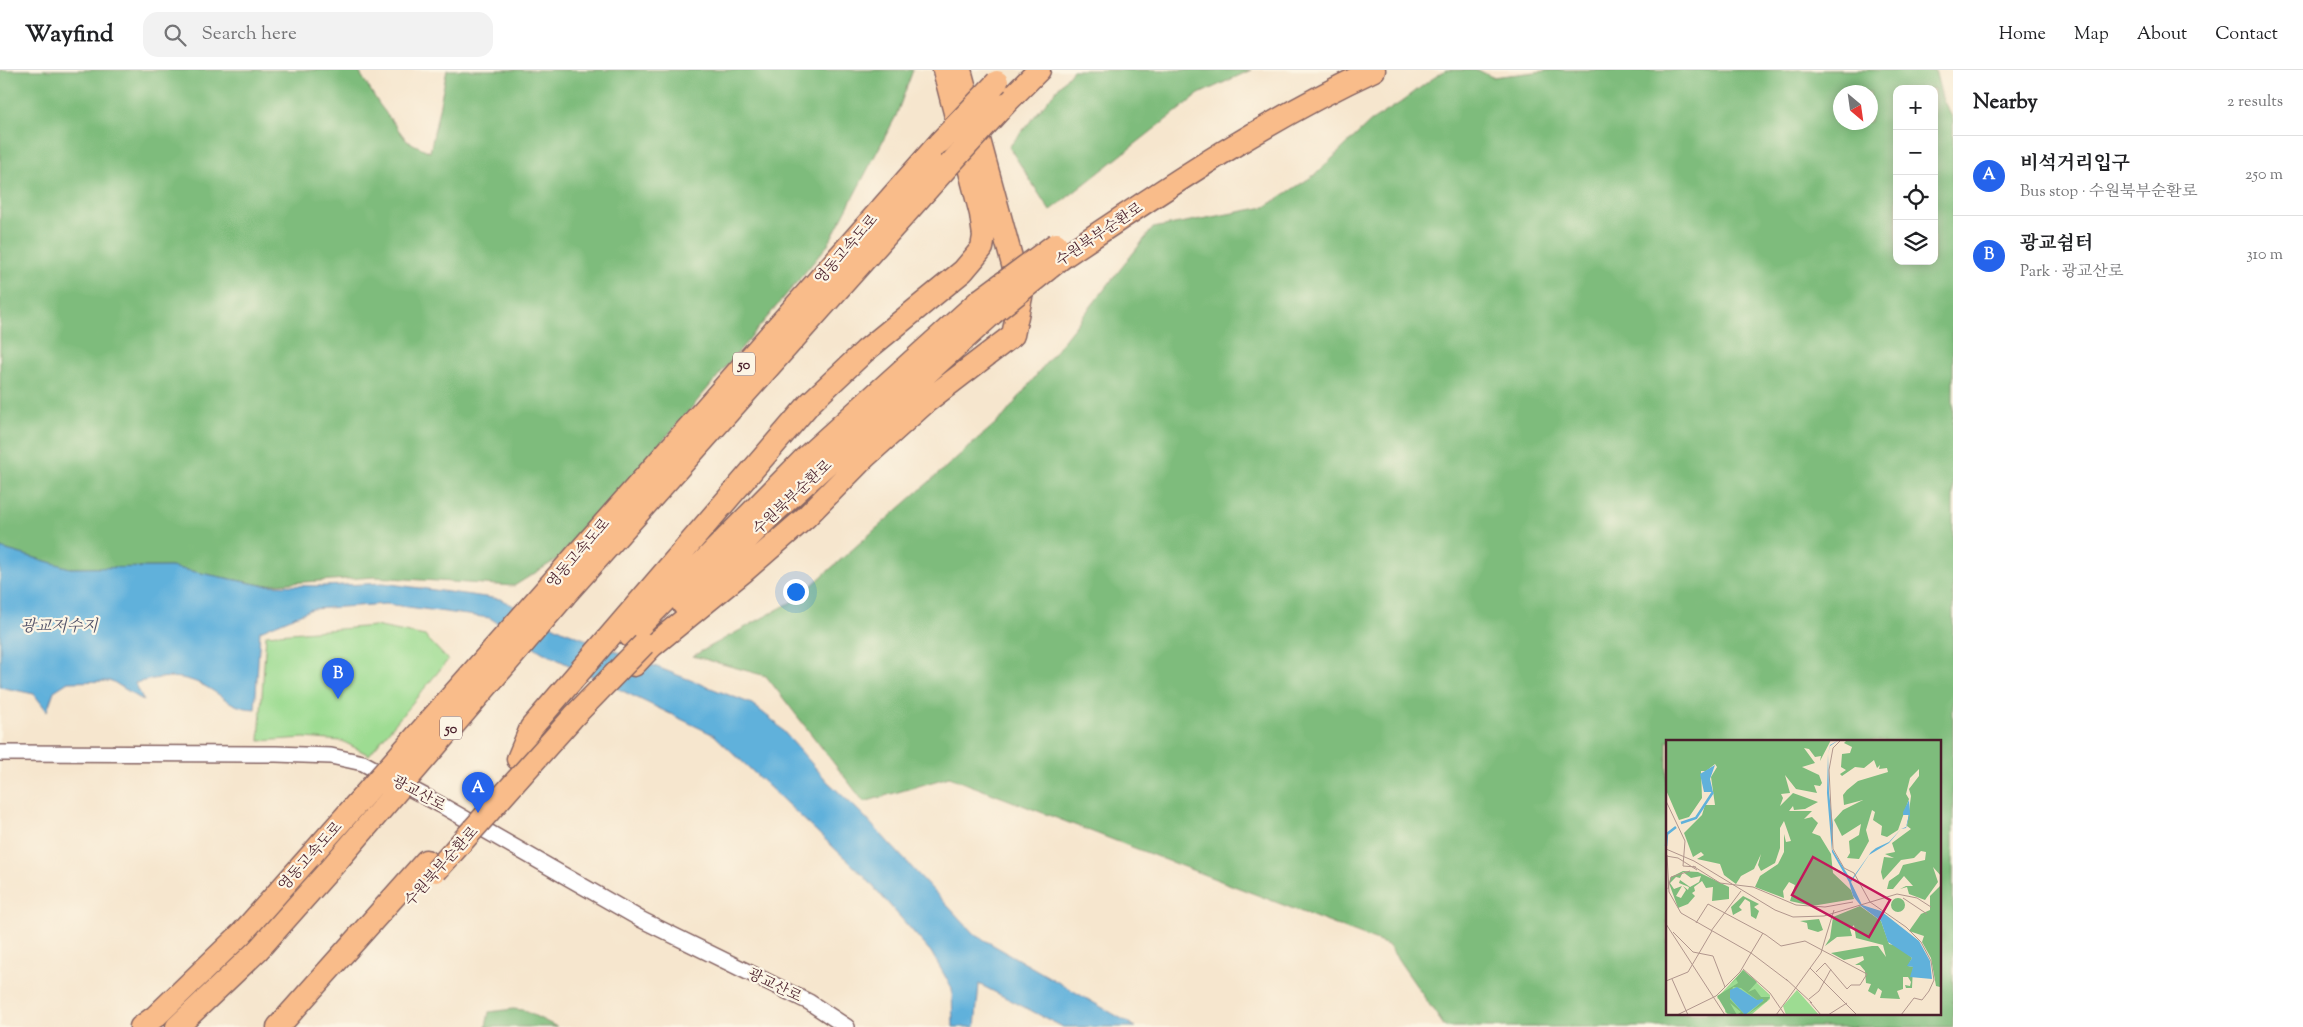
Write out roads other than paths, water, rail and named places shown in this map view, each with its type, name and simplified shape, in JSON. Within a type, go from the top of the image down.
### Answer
[{"type":"highway","points":[[635,639],[810,403],[860,356],[963,270],[982,248],[984,236],[981,214],[944,70]]},
{"type":"highway","points":[[635,639],[799,523],[865,457],[927,401],[1013,335],[1021,297],[960,70]]},
{"type":"highway","name":"영동고속도로","points":[[141,1027],[156,1016],[242,933],[321,844],[557,591],[1005,104],[1039,70]]},
{"type":"highway","name":"수원북부순환로","points":[[298,1027],[518,759],[635,639],[804,459],[987,306],[1059,251],[1198,151],[1347,70]]},
{"type":"highway","name":"수원북부순환로","points":[[1059,251],[1152,198],[1279,120],[1374,70]]},
{"type":"highway","name":"영동고속도로","points":[[177,1027],[258,950],[336,861],[557,591],[940,142],[1002,76]]},
{"type":"highway","name":"수원북부순환로","points":[[278,1027],[574,716],[635,639]]},
{"type":"street","name":"광교산로","points":[[0,753],[294,754],[341,757],[363,763],[441,805],[642,920],[809,1002],[847,1027]]},
{"type":"water","name":"광교저수지","points":[[0,548],[70,568],[171,567],[261,585],[325,586],[383,583],[500,599],[564,631],[752,704],[776,723],[828,782],[860,812],[974,934],[1136,1027],[1063,1027],[979,984],[975,1027],[953,1027],[952,988],[931,952],[864,876],[714,735],[542,652],[490,618],[386,604],[312,609],[260,631],[255,709],[236,705],[191,680],[173,677],[135,683],[144,701],[112,681],[68,682],[54,691],[47,711],[34,694],[0,687]]},
{"type":"place","name":"광교쉼터","points":[[338,699]]},
{"type":"place","name":"비석거리입구","points":[[478,813]]}]
